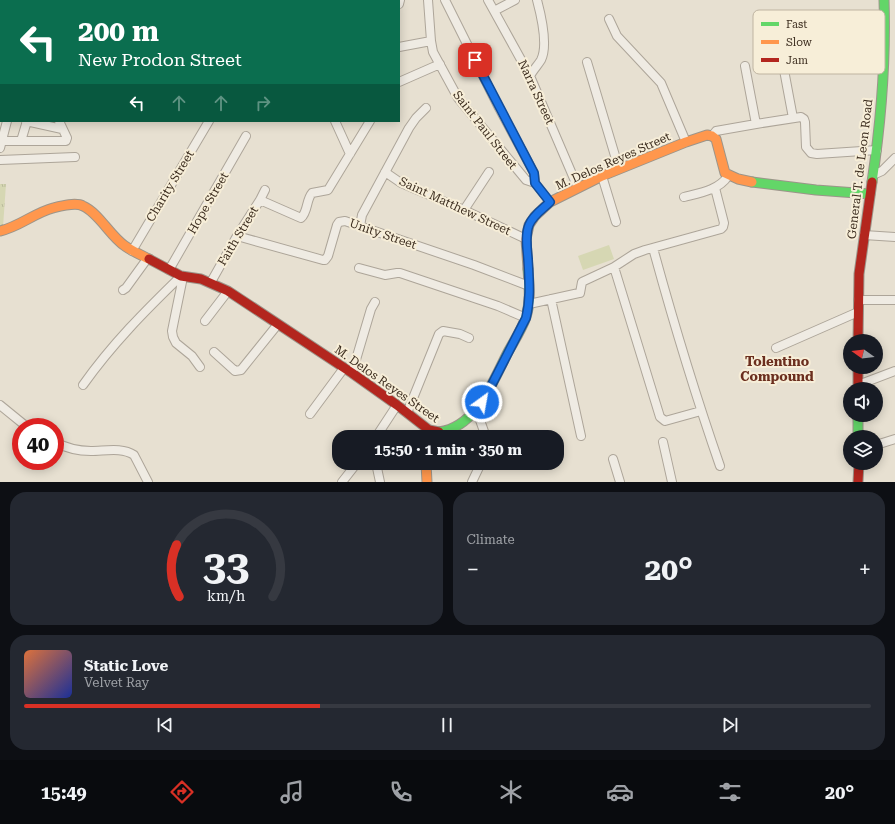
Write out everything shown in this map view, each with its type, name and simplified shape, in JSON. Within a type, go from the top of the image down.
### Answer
[{"type":"street","name":"Saint Paul Street","points":[[428,0],[433,52],[458,98],[526,180],[535,183]]},
{"type":"street","points":[[445,0],[499,108],[534,173],[535,183],[550,202]]},
{"type":"street","name":"Narra Street","points":[[488,0],[530,76],[578,188]]},
{"type":"street","points":[[494,11],[514,0]]},
{"type":"street","points":[[530,76],[541,59],[543,50],[544,37],[537,0]]},
{"type":"street","name":"General T. de Leon Road","points":[[884,0],[885,10]]},
{"type":"street","points":[[608,19],[617,36],[661,84],[686,142]]},
{"type":"street","points":[[400,47],[431,41]]},
{"type":"street","points":[[587,62],[619,169]]},
{"type":"street","points":[[400,82],[440,64]]},
{"type":"street","points":[[745,66],[756,124]]},
{"type":"street","points":[[785,74],[793,118]]},
{"type":"street","name":"General T. de Leon Road","points":[[858,334],[859,274],[877,150],[882,74]]},
{"type":"street","name":"Saint Matthew Street","points":[[360,226],[362,215],[409,128],[426,108]]},
{"type":"street","points":[[870,194],[788,187],[734,179],[725,173],[716,139],[712,136],[716,131],[801,117],[804,118],[806,147],[808,151],[814,154],[877,150]]},
{"type":"street","points":[[7,122],[1,144],[22,141],[66,141],[67,138],[61,125],[35,122]]},
{"type":"street","points":[[22,141],[26,122]]},
{"type":"street","name":"Charity Street","points":[[132,251],[208,122]]},
{"type":"street","points":[[334,122],[350,154]]},
{"type":"street","points":[[260,200],[301,218],[304,215],[310,195],[315,192],[328,190],[369,122]]},
{"type":"street","name":"M. Delos Reyes Street","points":[[447,430],[462,423],[476,409],[487,394],[526,318],[529,304],[529,286],[526,239],[529,225],[535,216],[550,202],[602,176],[686,142],[707,135],[712,136]]},
{"type":"street","name":"Hope Street","points":[[169,270],[246,136]]},
{"type":"street","points":[[0,160],[75,157]]},
{"type":"street","points":[[873,175],[882,171],[895,158]]},
{"type":"street","name":"Saint Matthew Street","points":[[385,172],[401,182],[526,239]]},
{"type":"street","points":[[464,210],[489,172]]},
{"type":"street","points":[[602,176],[616,222]]},
{"type":"street","points":[[684,197],[715,188],[724,183],[728,176]]},
{"type":"street","points":[[529,304],[579,293],[584,281],[614,267],[634,254],[721,229],[724,223],[715,188]]},
{"type":"street","name":"Faith Street","points":[[210,282],[265,190]]},
{"type":"street","name":"M. Delos Reyes Street","points":[[0,231],[10,229],[40,213],[53,208],[70,205],[82,205],[92,211],[107,230],[124,246],[182,276],[202,279],[228,291],[348,370],[397,404],[429,430]]},
{"type":"street","name":"Unity Street","points":[[237,236],[325,260],[328,256],[337,224],[339,222],[346,221],[474,265],[529,286]]},
{"type":"street","points":[[864,235],[895,237]]},
{"type":"street","points":[[653,248],[668,305],[720,466]]},
{"type":"street","points":[[123,290],[148,259]]},
{"type":"street","points":[[614,267],[660,417],[665,421],[701,411]]},
{"type":"street","points":[[360,268],[385,275],[396,273],[400,274],[498,306],[526,318]]},
{"type":"street","points":[[182,276],[174,321],[173,337],[176,343],[192,356],[200,367]]},
{"type":"street","points":[[82,385],[124,333],[182,276]]},
{"type":"street","points":[[205,321],[228,291]]},
{"type":"street","points":[[551,299],[582,436]]},
{"type":"street","points":[[858,300],[895,300]]},
{"type":"street","points":[[310,414],[348,370],[375,302]]},
{"type":"street","points":[[776,348],[858,312]]},
{"type":"street","points":[[214,352],[235,371],[241,370],[278,324]]},
{"type":"street","points":[[407,413],[439,334],[443,331],[448,331],[469,338]]},
{"type":"street","points":[[870,382],[895,371]]},
{"type":"street","points":[[380,430],[397,404]]},
{"type":"street","points":[[0,405],[16,418]]},
{"type":"street","points":[[476,409],[484,430]]},
{"type":"street","points":[[883,443],[895,439]]},
{"type":"street","points":[[663,442],[672,482]]},
{"type":"street","points":[[64,446],[71,449],[91,451],[114,450],[131,454],[134,456],[148,482]]},
{"type":"street","points":[[613,459],[620,482]]},
{"type":"street","points":[[342,482],[351,470]]},
{"type":"street","points":[[377,470],[380,482]]},
{"type":"street","points":[[426,470],[427,482]]},
{"type":"street","points":[[472,482],[478,470]]},
{"type":"street","points":[[858,482],[859,470]]},
{"type":"green space","points":[[0,184],[6,184],[3,227],[0,228]]},
{"type":"green space","points":[[609,245],[614,259],[583,270],[578,256]]},
{"type":"traffic: fast","points":[[884,0],[884,10]]},
{"type":"traffic: fast","points":[[872,182],[878,137],[883,74]]},
{"type":"traffic: fast","points":[[752,182],[816,190],[870,194]]},
{"type":"traffic: fast","points":[[446,430],[464,421],[474,412],[490,389],[528,311],[528,269]]},
{"type":"traffic: fast","points":[[858,422],[858,430]]},
{"type":"traffic: slow","points":[[528,269],[526,239],[529,225],[535,216],[550,202],[602,176],[686,142],[707,135],[712,136],[716,139],[725,173],[738,179],[752,182]]},
{"type":"traffic: slow","points":[[0,231],[14,226],[46,210],[76,204],[89,209],[114,237],[125,246],[149,259]]},
{"type":"traffic: slow","points":[[426,470],[427,482]]},
{"type":"traffic: jam","points":[[858,334],[859,274],[872,182]]},
{"type":"traffic: jam","points":[[149,259],[181,276],[201,279],[228,291],[352,373],[429,430]]},
{"type":"traffic: jam","points":[[858,374],[858,382]]},
{"type":"traffic: jam","points":[[858,482],[859,470]]},
{"type":"district","name":"Tolentino Compound","points":[[777,368]]},
{"type":"route","points":[[475,60],[534,173],[535,183],[550,202],[535,216],[529,225],[526,239],[530,294],[526,318],[482,402]]}]
